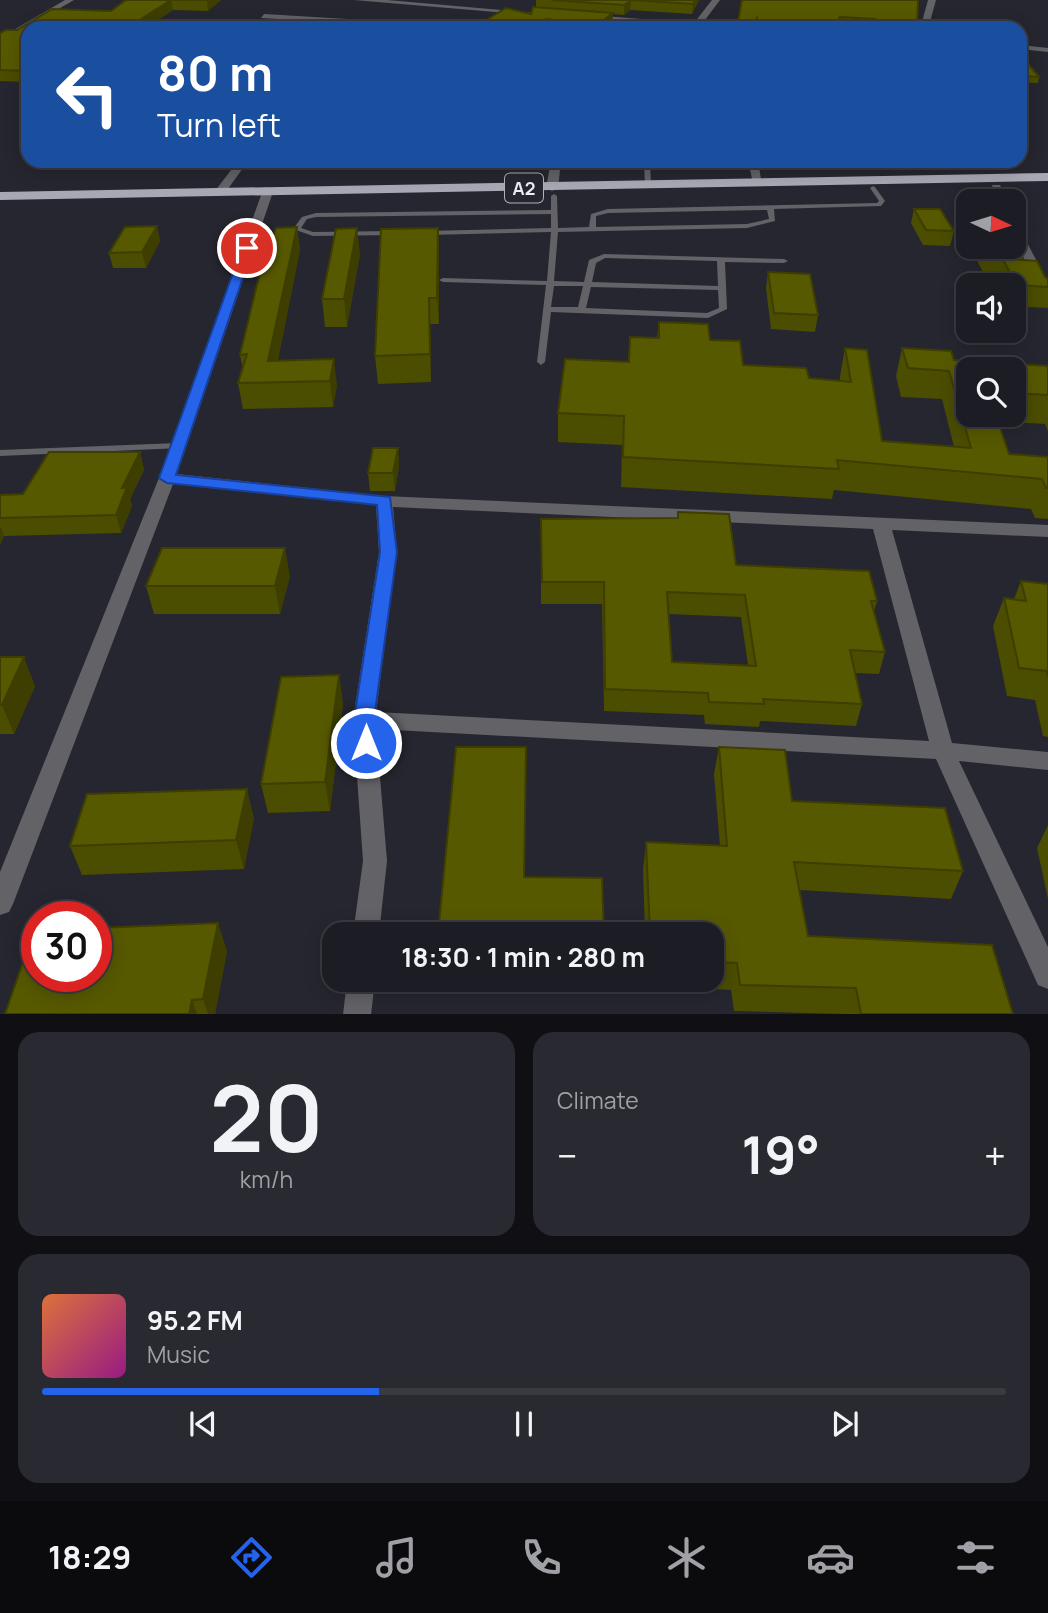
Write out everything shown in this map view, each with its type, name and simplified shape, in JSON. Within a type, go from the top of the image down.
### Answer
[{"type":"highway","name":"A2","points":[[553,192],[648,186],[1048,177]]},
{"type":"highway","name":"A2","points":[[0,205],[266,194],[1048,186]]},
{"type":"highway","name":"A2","points":[[0,196],[221,191],[266,194]]},
{"type":"street","points":[[34,21],[70,0]]},
{"type":"street","points":[[358,0],[566,15]]},
{"type":"street","points":[[700,21],[716,0]]},
{"type":"street","points":[[379,9],[386,2]]},
{"type":"street","points":[[264,16],[318,21]]},
{"type":"street","points":[[366,21],[372,16]]},
{"type":"street","points":[[580,16],[627,21]]},
{"type":"street","points":[[0,41],[21,29]]},
{"type":"street","points":[[1027,48],[1048,50]]},
{"type":"street","points":[[221,191],[238,168]]},
{"type":"street","points":[[553,192],[555,168]]},
{"type":"street","points":[[755,168],[758,183]]},
{"type":"street","points":[[0,904],[167,478],[266,194]]},
{"type":"street","points":[[1026,253],[1048,296]]},
{"type":"street","points":[[167,478],[384,501],[1048,531]]},
{"type":"street","points":[[367,922],[375,861],[364,719],[388,552],[384,501]]},
{"type":"street","points":[[881,523],[905,620],[943,751],[1048,976]]},
{"type":"street","points":[[364,719],[943,751],[1048,761]]},
{"type":"street","points":[[357,1014],[360,992]]},
{"type":"lane","points":[[918,6],[931,4]]},
{"type":"lane","points":[[647,168],[648,186]]},
{"type":"lane","points":[[592,230],[593,215],[598,212],[879,205],[882,201],[873,188]]},
{"type":"lane","points":[[541,362],[551,281],[553,192]]},
{"type":"lane","points":[[420,233],[747,226],[772,220],[770,208]]},
{"type":"lane","points":[[407,233],[313,234],[297,229],[304,218],[316,215],[553,212]]},
{"type":"lane","points":[[582,310],[592,262],[604,256],[784,261]]},
{"type":"lane","points":[[547,309],[708,316],[723,309],[721,259]]},
{"type":"lane","points":[[443,280],[722,288]]},
{"type":"lane","points":[[0,453],[178,446]]},
{"type":"building","points":[[126,0],[171,0],[138,21],[32,21],[52,9],[111,11]]},
{"type":"building","points":[[552,0],[631,0],[624,5]]},
{"type":"building","points":[[631,0],[695,0],[693,4]]},
{"type":"building","points":[[742,0],[918,0],[917,21],[875,21],[840,17],[838,21],[758,21],[757,18],[756,21],[738,21]]},
{"type":"building","points":[[533,7],[613,13],[602,21],[485,21],[506,8],[531,14]]},
{"type":"building","points":[[21,28],[21,71],[0,70],[0,33]]},
{"type":"building","points":[[1027,62],[1039,77],[1027,76]]},
{"type":"building","points":[[914,209],[940,209],[954,231],[926,230]]},
{"type":"building","points":[[157,226],[142,252],[109,253],[125,227]]},
{"type":"building","points":[[297,227],[268,361],[334,359],[330,381],[238,383],[247,354],[240,355],[269,235],[274,234],[276,228]]},
{"type":"building","points":[[357,228],[344,299],[322,299],[336,229]]},
{"type":"building","points":[[438,228],[437,298],[429,298],[430,354],[375,356],[381,229]]},
{"type":"building","points":[[1003,259],[1037,261],[1048,279],[1048,287],[1026,286],[1026,273],[1010,273]]},
{"type":"building","points":[[768,272],[810,274],[818,315],[774,313]]},
{"type":"building","points":[[659,322],[708,324],[710,340],[740,341],[743,365],[806,368],[809,378],[851,382],[845,348],[867,350],[882,441],[971,448],[965,427],[1000,427],[1009,454],[1048,457],[1048,488],[1042,479],[837,460],[839,469],[623,457],[624,416],[558,413],[565,359],[629,362],[630,337],[659,338]]},
{"type":"building","points":[[902,348],[951,351],[956,396],[949,371],[908,368]]},
{"type":"building","points":[[1026,365],[1048,366],[1048,395],[1026,394]]},
{"type":"building","points":[[373,448],[398,448],[393,473],[368,473]]},
{"type":"building","points":[[49,452],[140,452],[122,488],[127,487],[116,515],[0,518],[0,495],[23,494]]},
{"type":"building","points":[[678,512],[729,514],[736,565],[869,571],[877,601],[871,601],[885,652],[850,650],[862,704],[763,699],[764,704],[709,702],[708,693],[605,689],[604,582],[542,582],[541,519],[678,518]],"holes":[[[667,592],[745,595],[756,666],[672,662]]]},
{"type":"building","points":[[162,548],[285,548],[275,586],[146,586]]},
{"type":"building","points":[[1021,581],[1048,584],[1048,677],[1047,671],[1019,668],[1004,598],[1026,601]]},
{"type":"building","points":[[0,657],[24,657],[2,705],[0,705]]},
{"type":"building","points":[[339,675],[325,782],[261,784],[281,677]]},
{"type":"building","points":[[456,747],[526,747],[524,877],[602,878],[604,922],[439,922]]},
{"type":"building","points":[[719,747],[785,750],[792,801],[945,808],[963,871],[794,862],[808,936],[992,945],[1013,1014],[861,1014],[856,988],[740,985],[737,963],[724,962],[724,922],[649,922],[646,842],[727,846]]},
{"type":"building","points":[[247,789],[236,840],[70,846],[87,794]]},
{"type":"building","points":[[218,923],[203,999],[192,1000],[189,1014],[5,1014],[21,968],[21,992],[112,992],[112,927]]},
{"type":"route","points":[[247,248],[167,478],[384,501],[388,552],[364,719],[366,743]]}]
